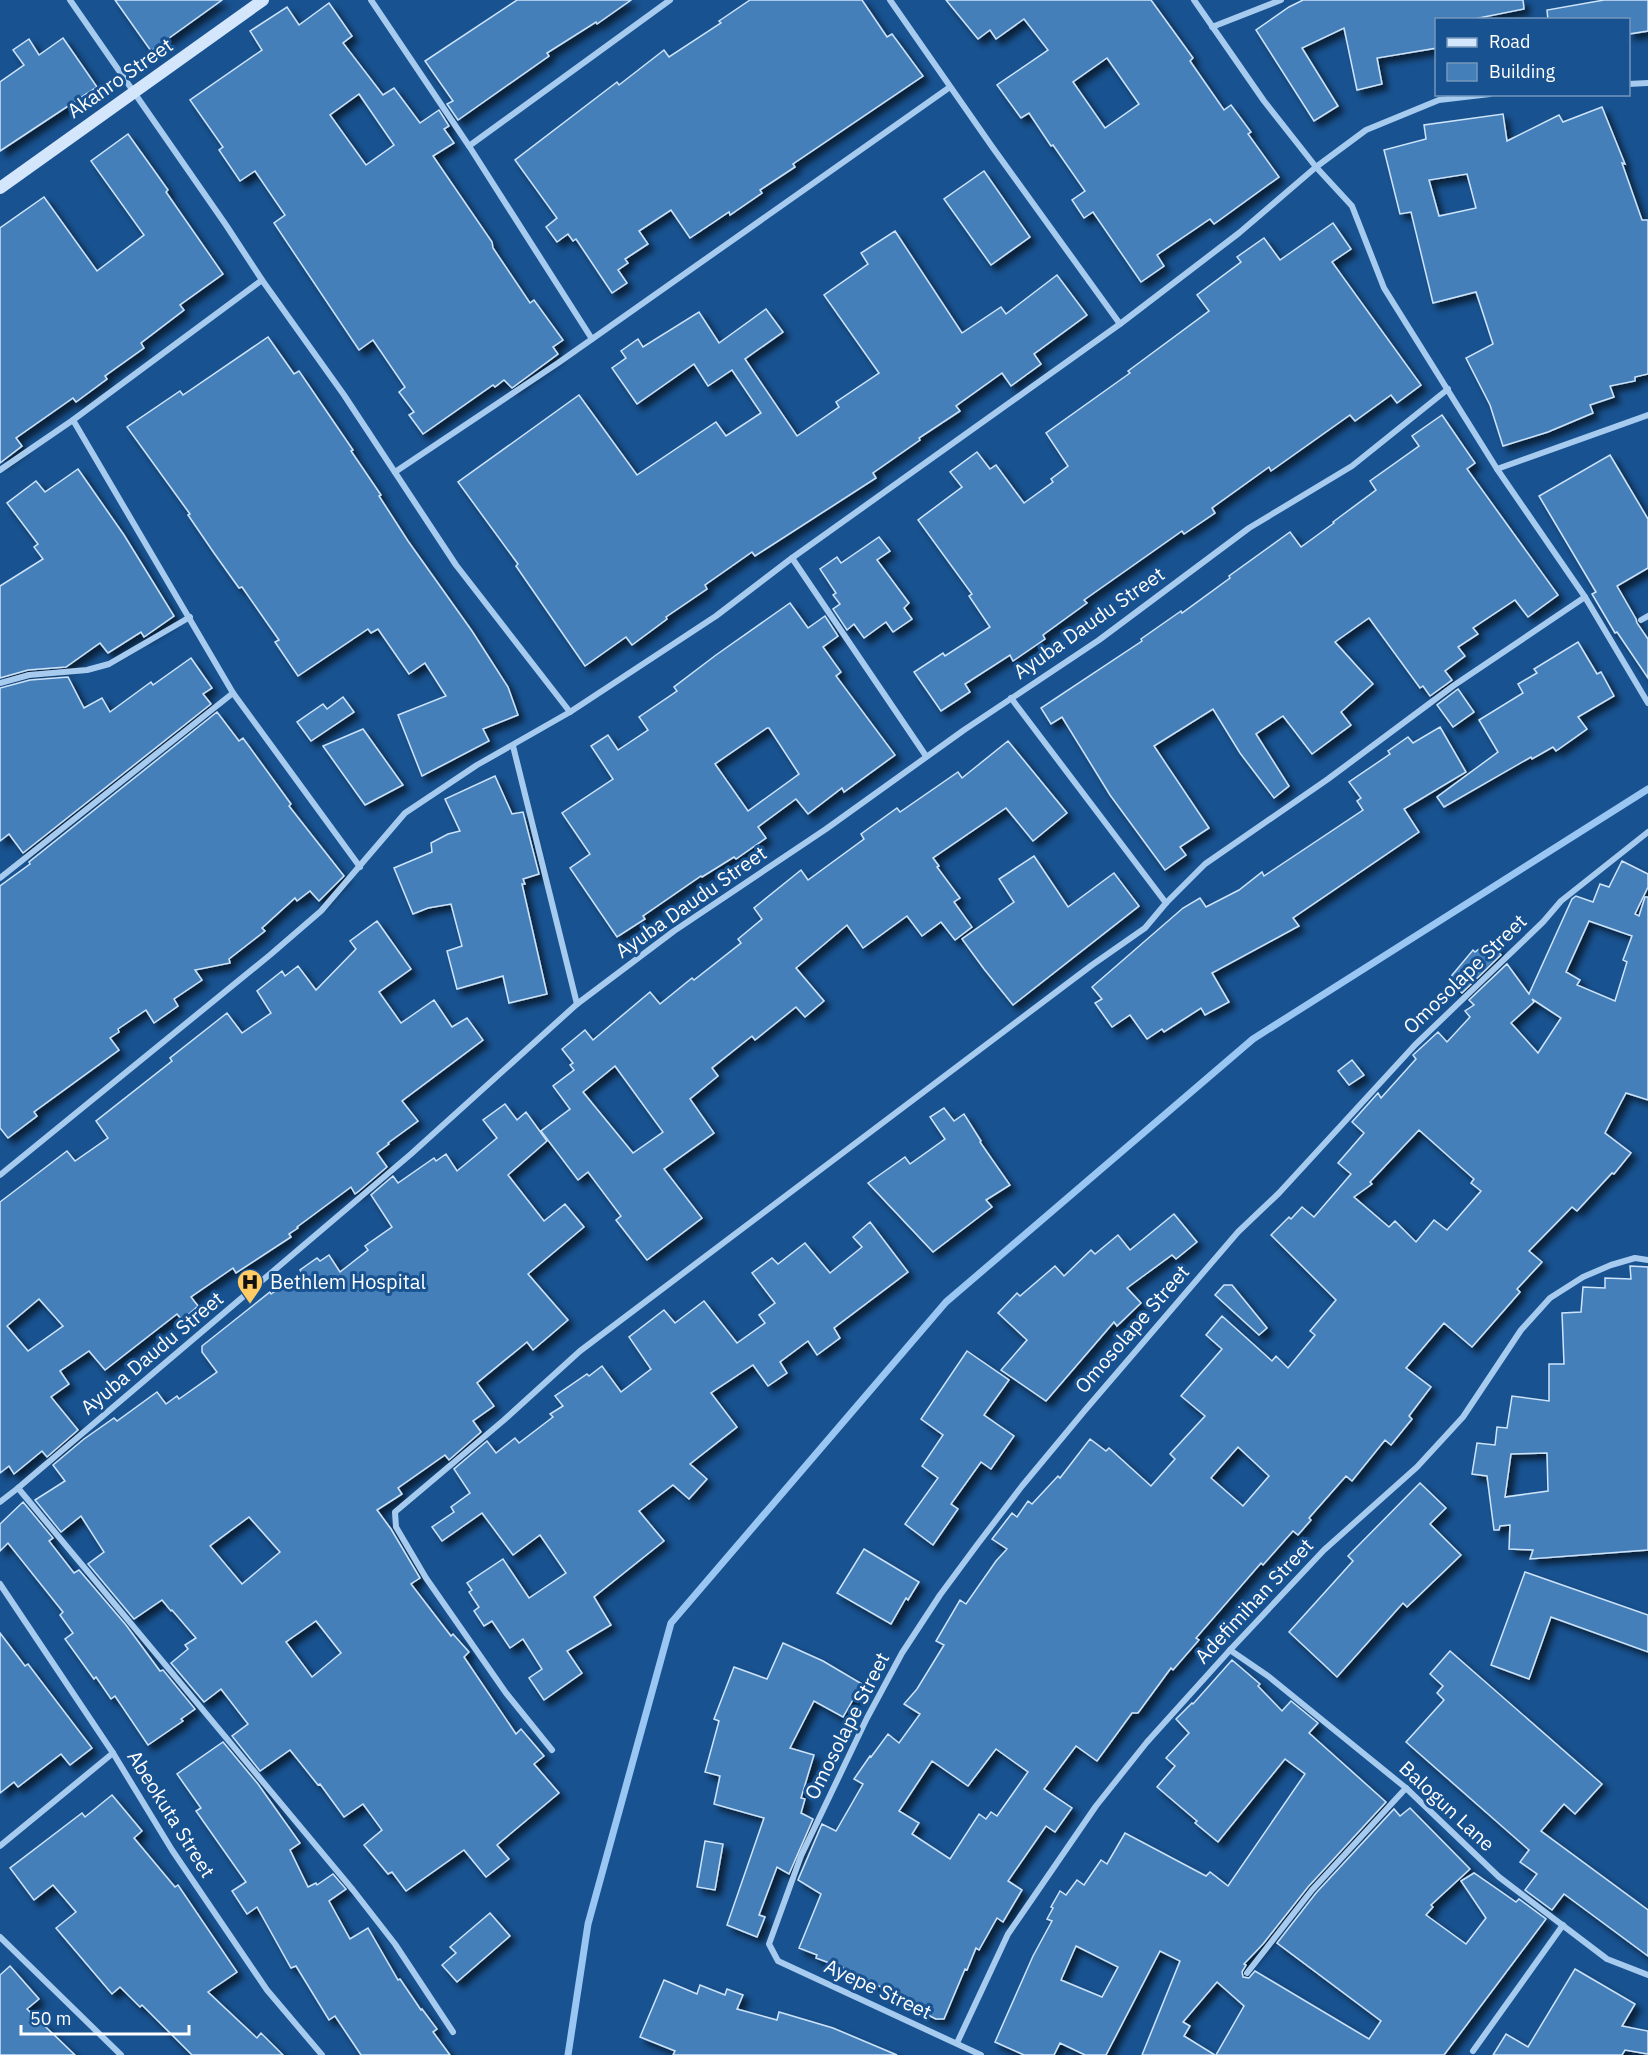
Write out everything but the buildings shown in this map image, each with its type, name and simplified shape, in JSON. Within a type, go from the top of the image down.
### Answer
[{"type":"street","points":[[70,0],[262,280],[344,395],[456,565],[570,711]]},
{"type":"street","name":"Akanro Street","points":[[0,188],[264,0]]},
{"type":"street","points":[[371,0],[469,146],[592,339]]},
{"type":"street","points":[[469,146],[670,0]]},
{"type":"street","points":[[890,0],[1120,324]]},
{"type":"street","points":[[1194,0],[1264,101],[1316,167],[1352,206],[1384,288],[1497,469],[1585,597],[1648,703]]},
{"type":"street","points":[[1212,27],[1281,0]]},
{"type":"street","points":[[1630,84],[1648,83]]},
{"type":"street","points":[[395,472],[592,339],[950,87]]},
{"type":"street","points":[[0,1174],[321,911],[405,813],[477,765],[570,711],[716,616],[792,558],[1120,324],[1239,232],[1316,167],[1366,130],[1439,100],[1473,96]]},
{"type":"street","points":[[0,470],[74,420],[262,280]]},
{"type":"street","name":"Ayuba Daudu Street","points":[[0,1502],[411,1154],[577,1004],[674,931],[826,829],[926,756],[1099,640],[1248,528],[1352,466],[1448,389]]},
{"type":"street","points":[[1497,469],[1648,415]]},
{"type":"street","points":[[74,420],[233,693],[360,867]]},
{"type":"street","points":[[792,558],[926,756]]},
{"type":"street","points":[[552,1750],[506,1693],[426,1578],[396,1527],[395,1512],[580,1352],[1092,965],[1145,928],[1205,864],[1328,779],[1453,686],[1585,597]]},
{"type":"street","points":[[1641,620],[1648,616]]},
{"type":"street","points":[[0,683],[29,675],[87,670],[110,664],[190,617]]},
{"type":"street","points":[[0,878],[233,693]]},
{"type":"street","points":[[1011,698],[1166,903]]},
{"type":"street","points":[[513,746],[577,1004]]},
{"type":"street","name":"Omosolape Street","points":[[769,1944],[801,1856],[867,1718],[902,1653],[940,1595],[1022,1486],[1238,1232],[1279,1193],[1415,1045],[1543,922],[1561,901],[1648,832]]},
{"type":"street","name":"Adefimihan Street","points":[[957,2043],[1008,1934],[1096,1806],[1132,1760],[1230,1650],[1324,1550],[1417,1467],[1463,1417],[1521,1330],[1550,1298],[1583,1277],[1611,1265],[1635,1258],[1648,1260]]},
{"type":"street","points":[[18,1488],[353,1890],[395,1944],[453,2032]]},
{"type":"street","name":"Abeokuta Street","points":[[0,1584],[113,1753],[172,1850],[267,1990],[322,2055]]},
{"type":"street","name":"Balogun Lane","points":[[1230,1650],[1268,1676],[1406,1788],[1499,1877],[1607,1959],[1648,1975]]},
{"type":"street","points":[[0,1846],[113,1753]]},
{"type":"street","points":[[1247,1973],[1312,1890],[1406,1788]]},
{"type":"street","points":[[1473,2051],[1563,1925]]},
{"type":"street","points":[[0,1937],[121,2055]]},
{"type":"street","name":"Ayepe Street","points":[[769,1944],[778,1961],[981,2055]]},
{"type":"waterway","points":[[568,2055],[588,1924],[671,1623],[946,1302],[1253,1039],[1648,789]]},
{"type":"place","name":"Bethlem Hospital","points":[[250,1305]]}]
